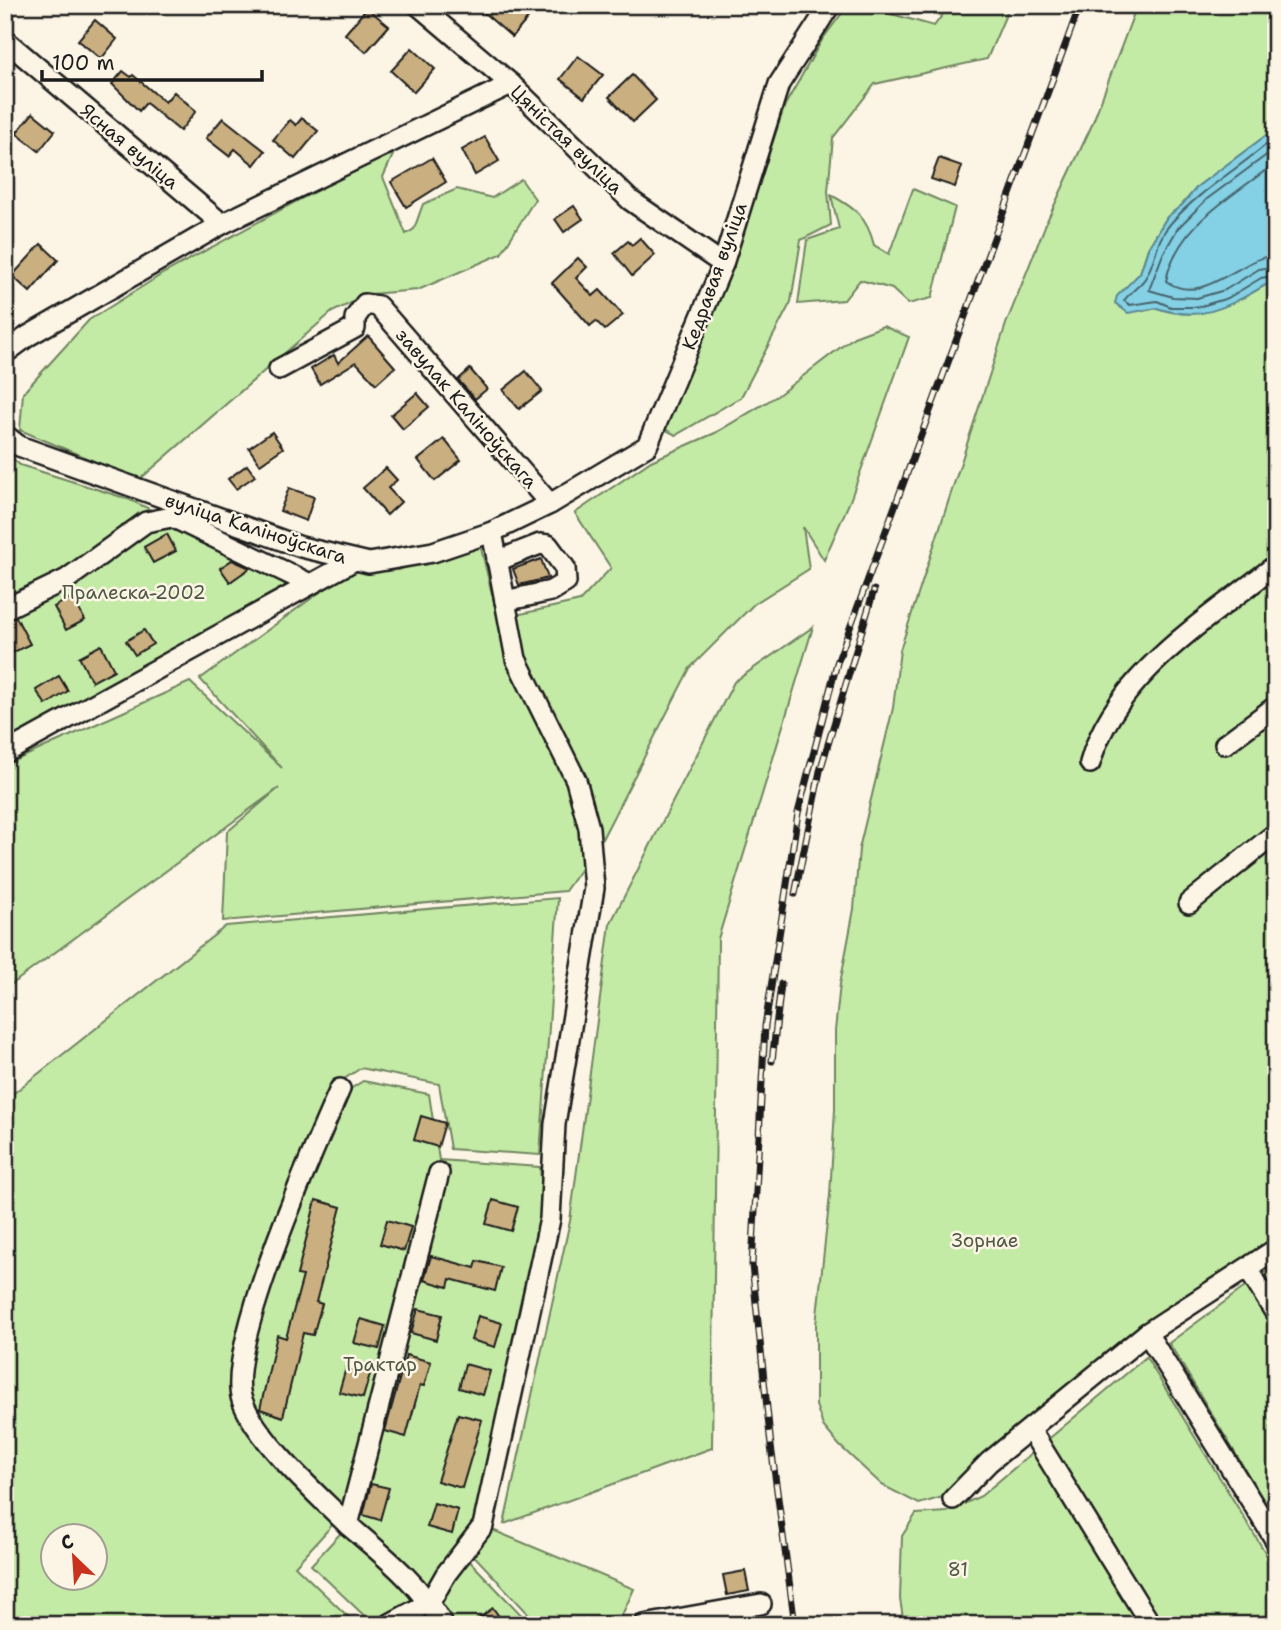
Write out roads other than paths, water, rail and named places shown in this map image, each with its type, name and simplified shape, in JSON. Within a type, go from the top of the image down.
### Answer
[{"type":"street","name":"Цяністая вуліца","points":[[418,5],[511,84],[630,200],[723,264]]},
{"type":"street","name":"Кедравая вуліца","points":[[550,504],[647,446],[723,264],[779,84],[830,5]]},
{"type":"street","name":"Ясная вуліца","points":[[5,40],[222,224]]},
{"type":"street","points":[[5,353],[28,336],[222,224],[511,84]]},
{"type":"street","name":"завулак Каліноўскага","points":[[279,369],[355,328],[355,318],[365,304],[378,306],[550,504]]},
{"type":"street","name":"вуліца Каліноўскага","points":[[5,435],[19,446],[188,508],[301,547],[353,561],[369,563],[404,559],[492,532],[550,504]]},
{"type":"street","points":[[5,609],[67,579],[146,522],[172,517],[308,583]]},
{"type":"street","points":[[388,1625],[430,1602],[446,1574],[483,1526],[550,1219],[555,1124],[594,888],[589,828],[576,780],[516,659],[492,532]]},
{"type":"street","points":[[497,561],[540,544],[548,545],[565,568],[566,582],[551,591],[505,601]]},
{"type":"street","points":[[5,753],[206,645],[308,583],[353,561]]},
{"type":"street","points":[[1090,763],[1094,748],[1121,700],[1165,654],[1276,565]]},
{"type":"street","points":[[1225,744],[1276,706]]},
{"type":"street","points":[[1189,902],[1276,833]]},
{"type":"street","points":[[340,1089],[282,1224],[238,1371],[242,1398],[251,1418],[294,1471],[430,1602],[443,1625]]},
{"type":"street","points":[[348,1525],[439,1173]]},
{"type":"street","points":[[953,1499],[989,1462],[1147,1333],[1276,1250]]},
{"type":"street","points":[[1248,1269],[1276,1314]]},
{"type":"street","points":[[1147,1333],[1276,1541]]},
{"type":"street","points":[[1030,1429],[1151,1625]]},
{"type":"street","points":[[644,1623],[761,1604]]},
{"type":"water","points":[[1276,128],[1276,281],[1223,307],[1202,313],[1180,313],[1157,308],[1128,313],[1115,303],[1117,296],[1140,273],[1148,249],[1167,217],[1182,205],[1198,186]]},
{"type":"railway","points":[[795,1625],[771,1446],[752,1265],[765,1026],[798,813],[837,663],[1080,5]]},
{"type":"railway","points":[[795,894],[820,771],[874,590]]},
{"type":"railway","points":[[772,1061],[781,984]]},
{"type":"park label","name":"Пралеска-2002","points":[[134,592]]},
{"type":"park label","name":"Зорнае","points":[[985,1240]]},
{"type":"park label","name":"Трактар","points":[[380,1364]]},
{"type":"park label","name":"81","points":[[958,1569]]}]
